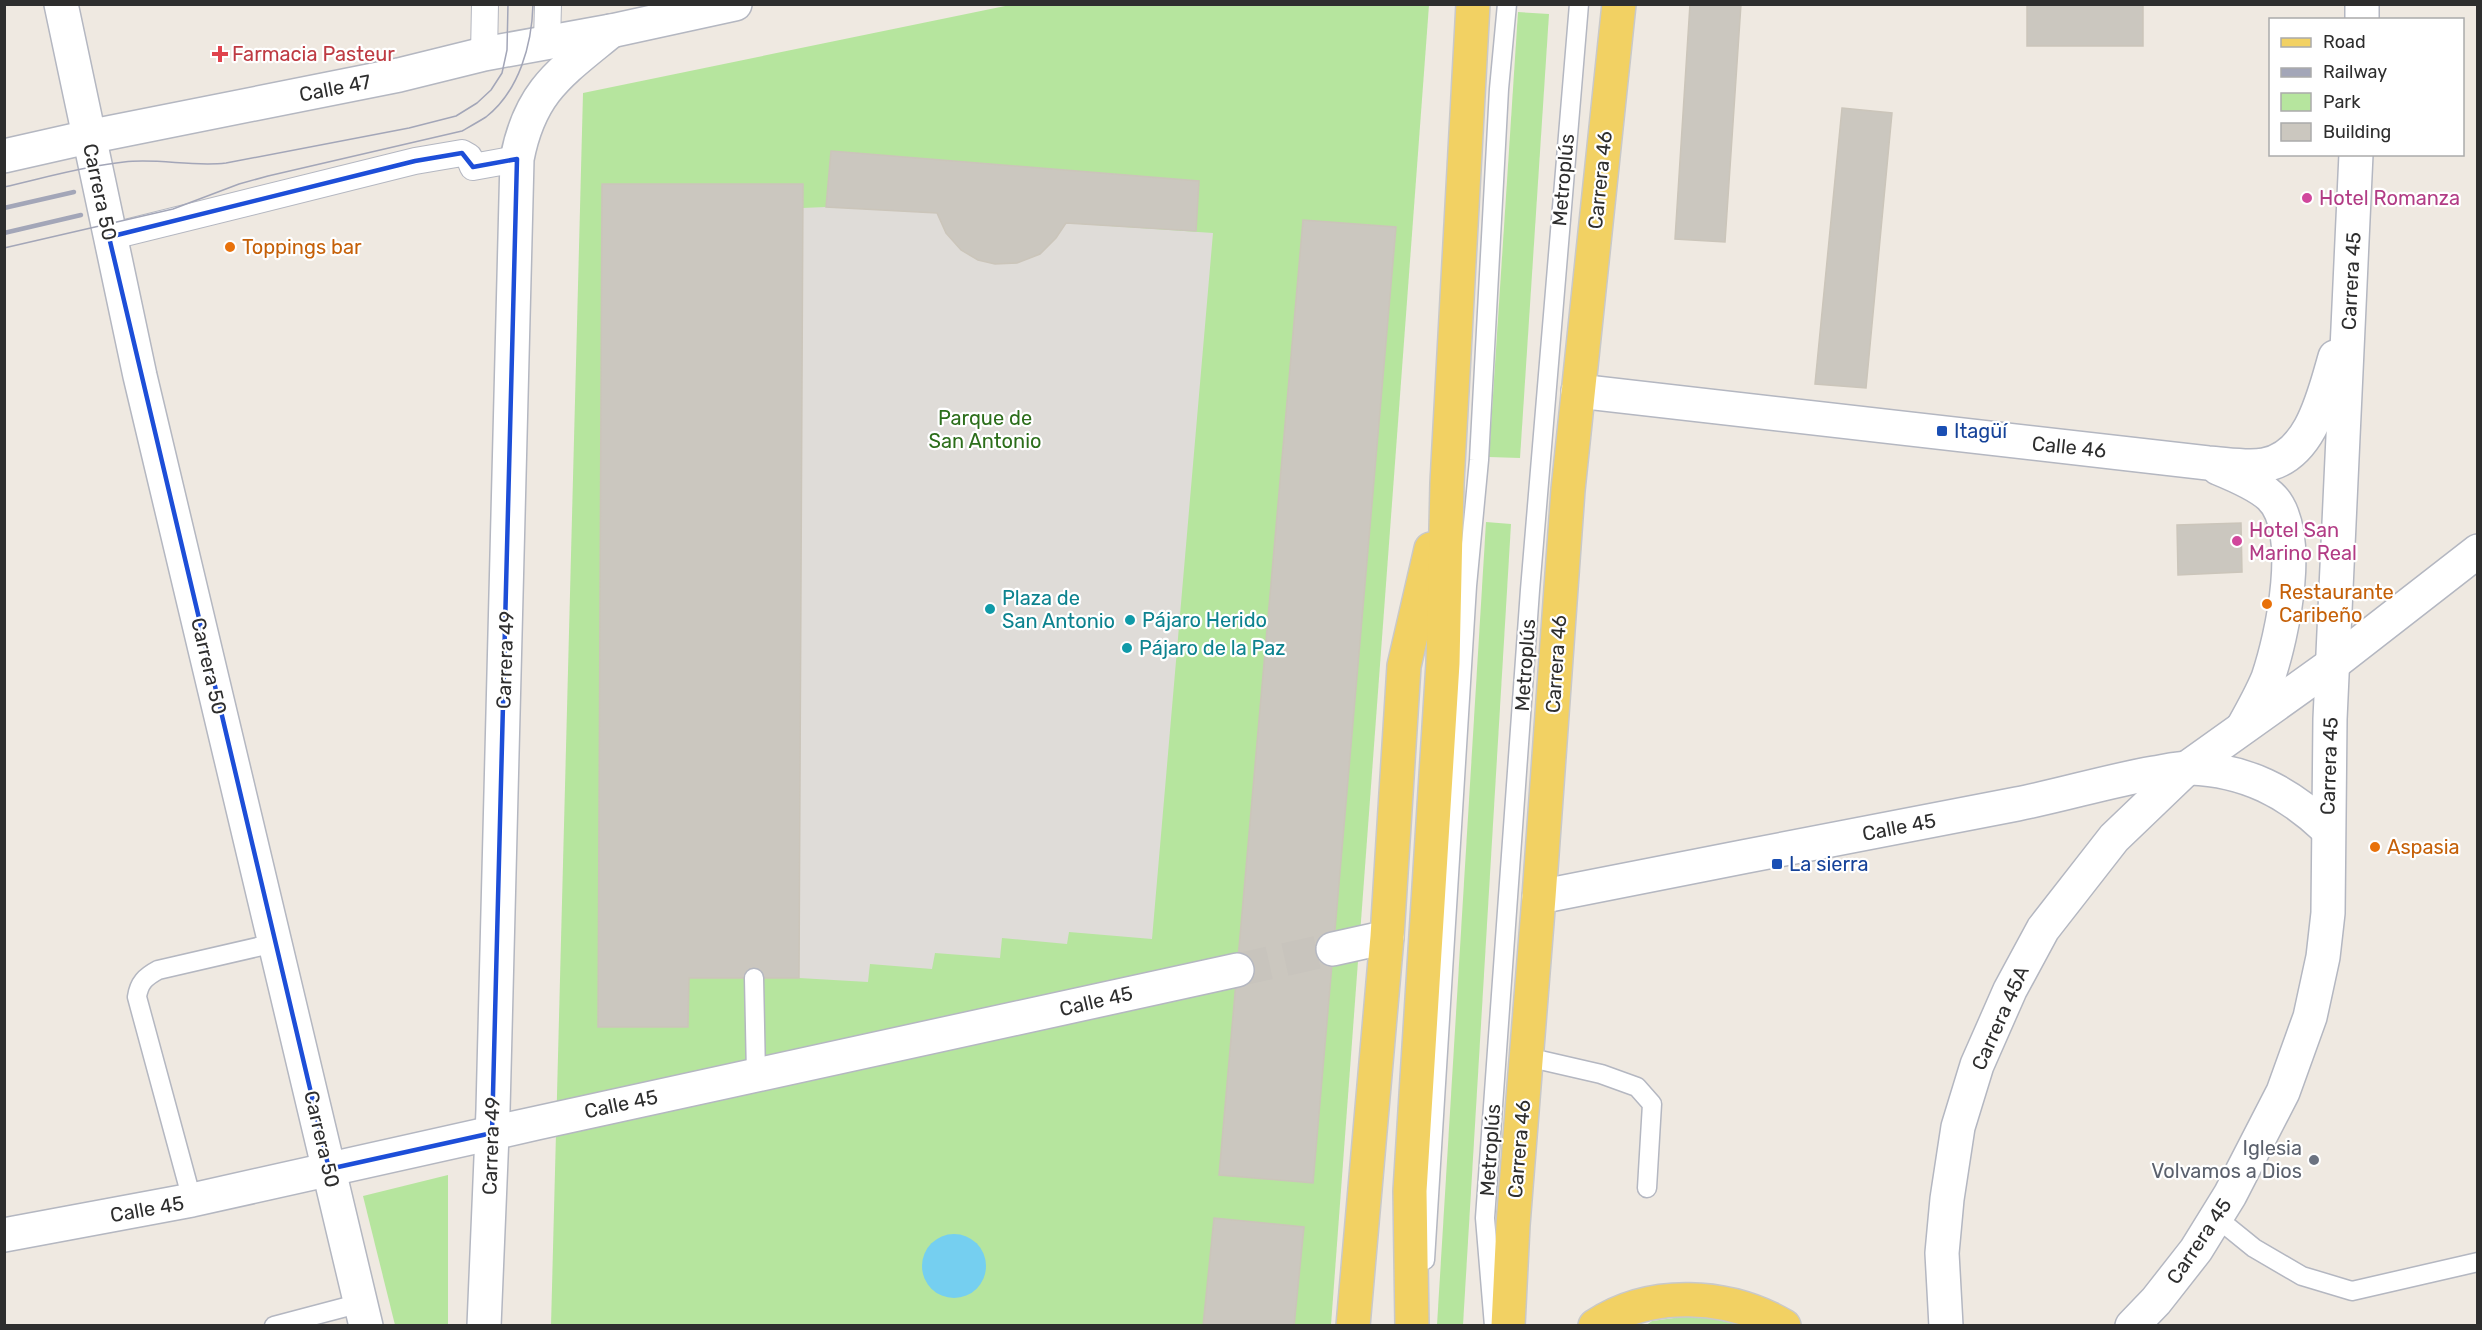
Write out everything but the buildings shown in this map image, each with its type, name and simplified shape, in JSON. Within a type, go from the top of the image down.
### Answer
[{"type":"main road","points":[[1412,1326],[1410,1191],[1443,663],[1447,483],[1473,4]]},
{"type":"main road","name":"Carrera 46","points":[[1508,1326],[1513,1225],[1568,490],[1618,4]]},
{"type":"main road","points":[[1353,1326],[1387,938],[1404,666],[1447,483]]},
{"type":"main road","points":[[1595,1326],[1634,1308],[1668,1301],[1703,1300],[1737,1305],[1770,1317],[1784,1326]]},
{"type":"street","name":"Carrera 50","points":[[61,4],[109,237],[364,1314]]},
{"type":"street","points":[[484,54],[485,4]]},
{"type":"street","points":[[547,42],[548,4]]},
{"type":"street","name":"Calle 47","points":[[4,156],[399,75],[484,54],[611,31],[735,4]]},
{"type":"street","name":"Carrera 49","points":[[484,1326],[492,1133],[517,159],[522,136],[532,109],[542,92],[611,31]]},
{"type":"street","points":[[109,237],[416,161],[462,153],[469,157],[473,167],[517,159]]},
{"type":"street","name":"Carrera 45","points":[[2132,1326],[2156,1301],[2196,1250],[2217,1218],[2283,1092],[2310,1017],[2323,957],[2328,913],[2330,719],[2356,156]]},
{"type":"street","name":"Calle 46","points":[[1578,391],[2208,463],[2265,465],[2289,454],[2307,433],[2320,406],[2350,305]]},
{"type":"street","points":[[2208,463],[2235,475],[2271,496],[2285,517],[2290,541],[2289,580],[2277,642],[2260,697],[2243,727]]},
{"type":"street","name":"Calle 45","points":[[2187,768],[2334,663],[2478,551]]},
{"type":"street","name":"Calle 45","points":[[1539,897],[2022,803],[2114,780],[2187,768],[2220,770],[2246,777],[2279,791],[2304,807],[2328,829]]},
{"type":"street","name":"Carrera 45A","points":[[1945,1311],[1943,1242],[1958,1127],[1977,1065],[2010,990],[2043,929],[2078,881],[2114,838],[2187,768]]},
{"type":"street","points":[[1333,949],[1387,938]]},
{"type":"street","name":"Calle 45","points":[[4,1235],[192,1200],[1238,970]]},
{"type":"street","points":[[1945,1311],[1960,1326]]},
{"type":"lane","points":[[1420,1326],[1431,1190],[1467,586],[1479,460],[1499,89],[1507,4]]},
{"type":"lane","name":"Metroplús","points":[[1494,1326],[1485,1218],[1530,590],[1579,4]]},
{"type":"lane","points":[[192,1200],[137,997],[139,987],[146,977],[158,970],[275,943]]},
{"type":"lane","points":[[754,978],[756,1075]]},
{"type":"lane","points":[[1527,1057],[1601,1074],[1637,1087],[1645,1095],[1652,1104],[1647,1188]]},
{"type":"lane","points":[[2217,1218],[2254,1248],[2302,1276],[2352,1291],[2478,1262]]},
{"type":"lane","points":[[274,1326],[364,1314]]},
{"type":"highlighted area","points":[[462,153],[473,167],[517,159],[492,1133],[329,1169],[109,237],[415,161]]},
{"type":"green space","name":"Parque de San Antonio","points":[[1010,5],[1429,5],[1331,1325],[551,1326],[583,93]]},
{"type":"green space","points":[[1518,12],[1549,14],[1520,458],[1489,457]]},
{"type":"green space","points":[[1486,522],[1511,524],[1463,1325],[1437,1325]]},
{"type":"green space","points":[[448,1175],[448,1325],[395,1325],[363,1196]]},
{"type":"green space","points":[[1696,1315],[1745,1326],[1645,1326],[1652,1321]]},
{"type":"shaded area","name":"Plaza de San Antonio","points":[[826,207],[937,213],[946,233],[961,250],[978,260],[995,264],[1017,263],[1040,254],[1056,238],[1066,223],[1213,233],[1152,939],[1069,932],[1067,944],[1002,938],[1000,958],[935,953],[932,969],[870,964],[868,982],[799,978],[802,208]]},
{"type":"water","points":[[954,1234],[966,1236],[977,1243],[984,1254],[986,1266],[984,1278],[977,1289],[966,1296],[954,1298],[942,1296],[931,1289],[924,1278],[922,1266],[924,1254],[931,1243],[942,1236]]},
{"type":"tunnel","points":[[1237,970],[1333,949]]},
{"type":"tram line","points":[[4,187],[79,169],[124,162],[226,163],[409,128],[456,116],[477,103],[491,90],[502,73],[507,50],[508,4]]},
{"type":"tram line","points":[[4,248],[173,209],[239,184],[268,176],[462,131],[486,117],[507,94],[515,81],[522,66],[530,35],[533,4]]},
{"type":"railway","points":[[4,208],[74,192]]},
{"type":"railway","points":[[4,233],[81,215]]},
{"type":"place","name":"Farmacia Pasteur","points":[[220,54]]},
{"type":"place","name":"Hotel Romanza","points":[[2307,198]]},
{"type":"place","name":"Toppings bar","points":[[230,247]]},
{"type":"place","name":"Itagüí","points":[[1942,431]]},
{"type":"place","name":"Hotel San Marino Real","points":[[2237,541]]},
{"type":"place","name":"Restaurante Caribeño","points":[[2267,604]]},
{"type":"place","name":"Plaza de San Antonio","points":[[990,609]]},
{"type":"place","name":"Pájaro Herido","points":[[1130,620]]},
{"type":"place","name":"Pájaro de la Paz","points":[[1127,648]]},
{"type":"place","name":"Aspasia","points":[[2375,847]]},
{"type":"place","name":"La sierra","points":[[1777,864]]},
{"type":"place","name":"Iglesia Volvamos a Dios","points":[[2314,1160]]}]
